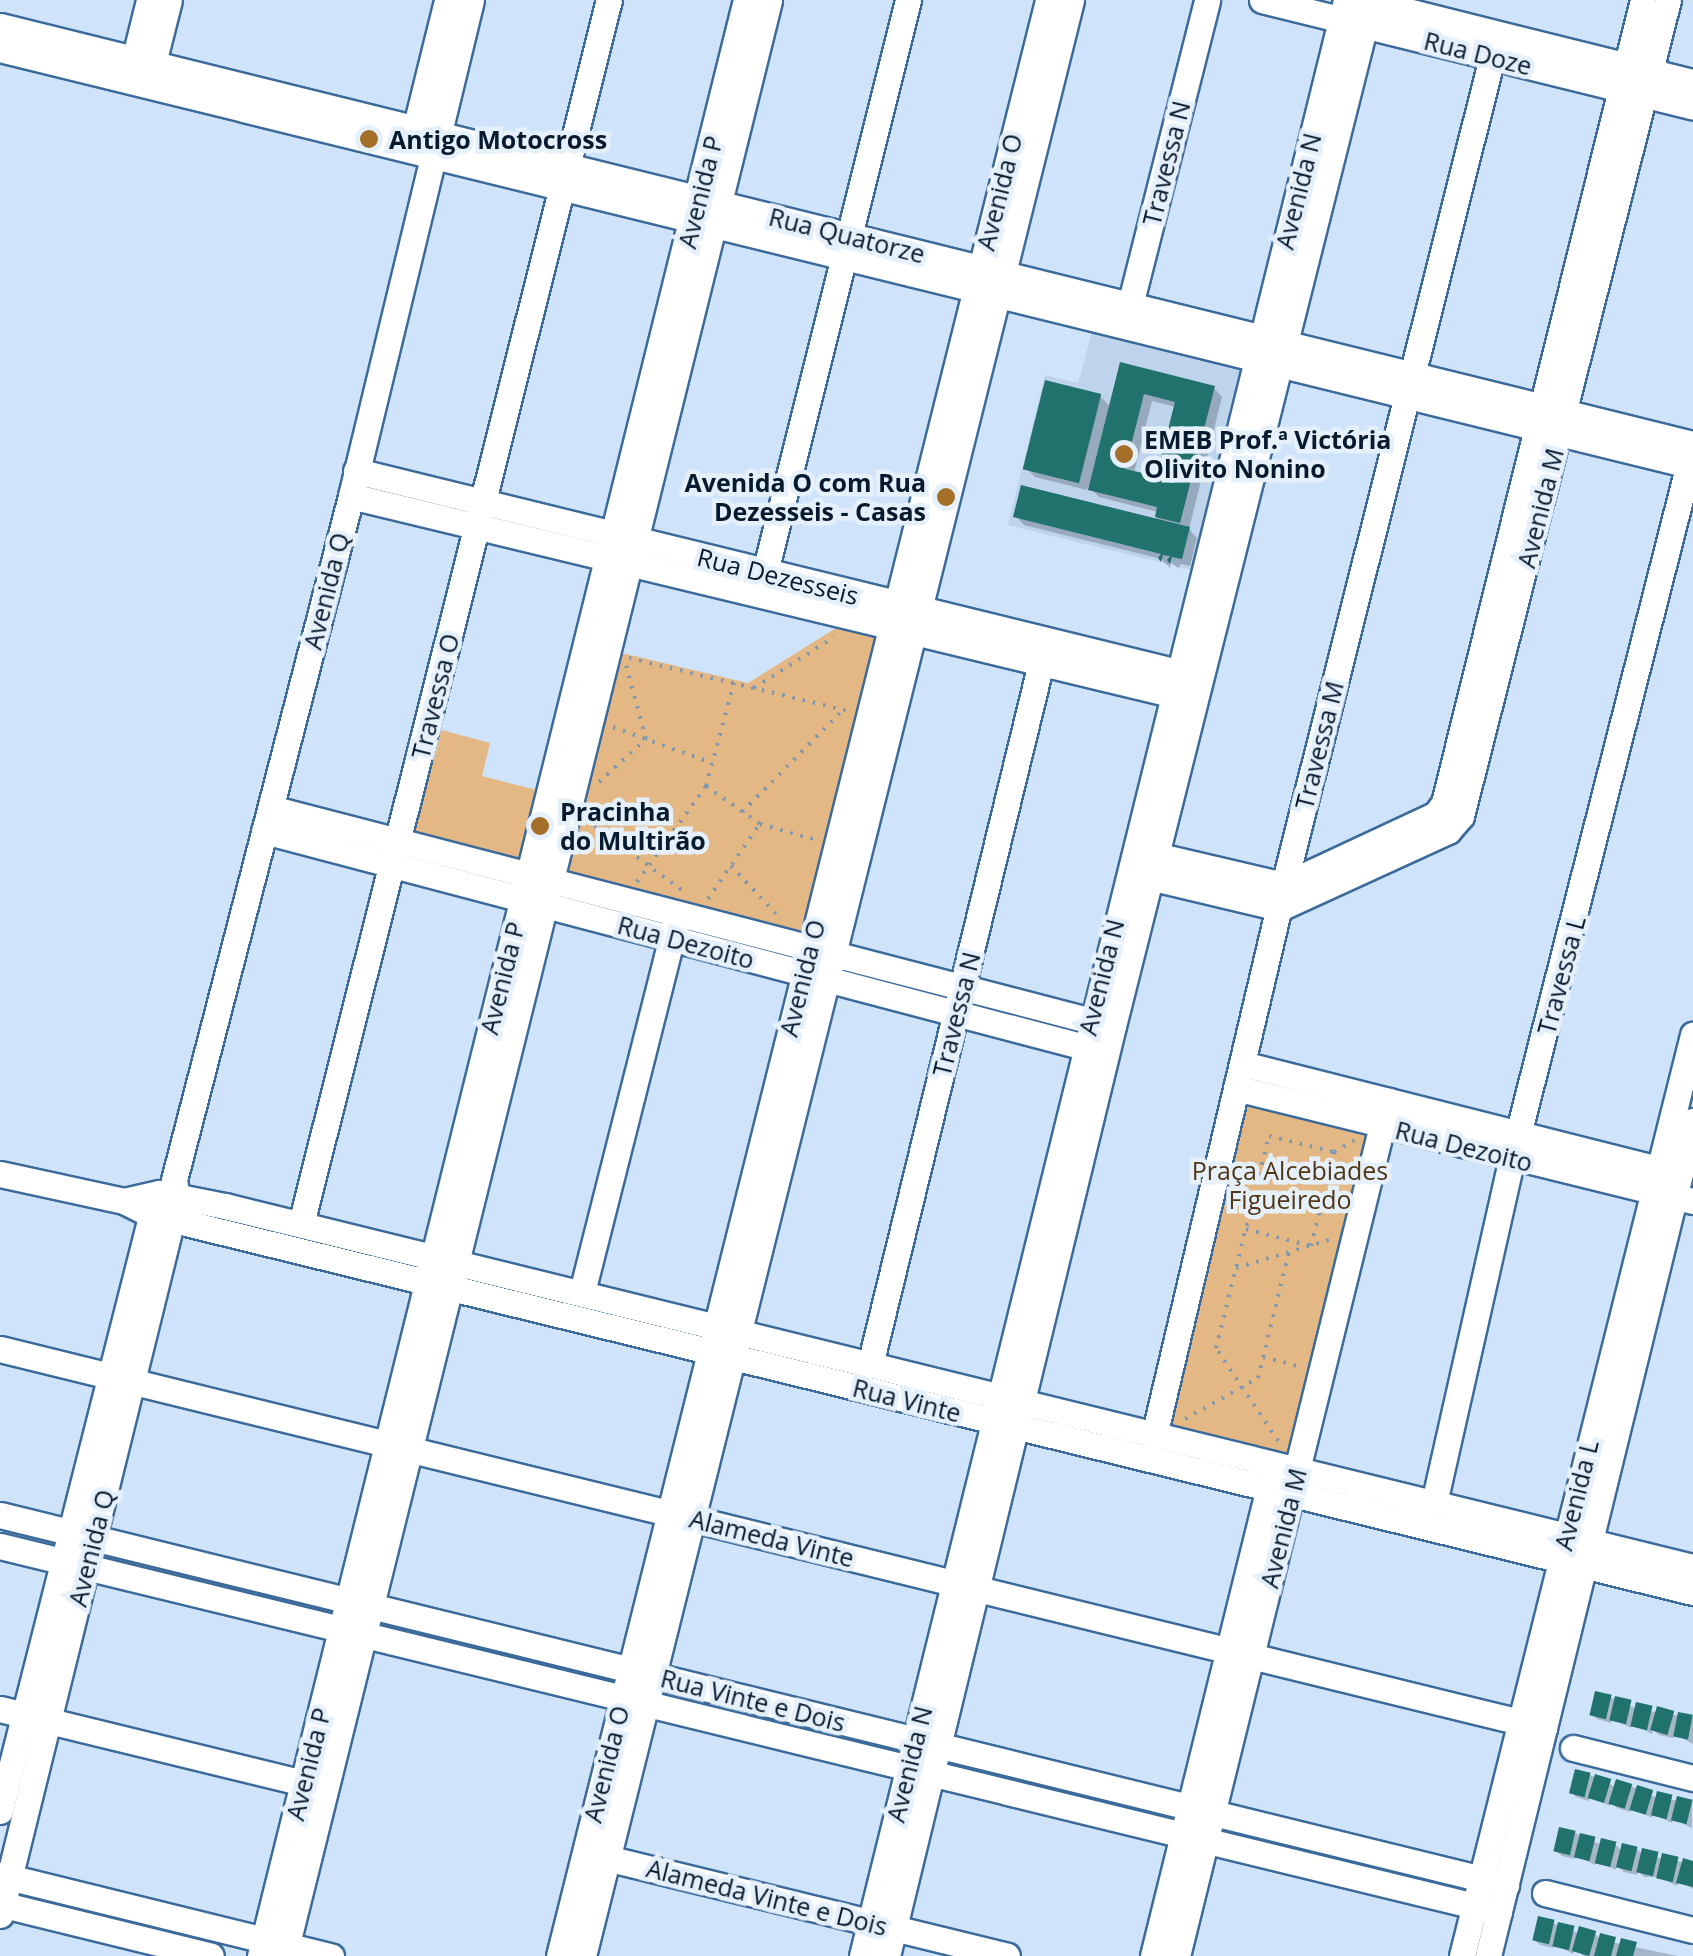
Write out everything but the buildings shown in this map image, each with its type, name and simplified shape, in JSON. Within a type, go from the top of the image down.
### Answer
[{"type":"street","points":[[141,71],[149,0]]},
{"type":"street","points":[[141,71],[168,0]]},
{"type":"street","name":"Avenida Q","points":[[0,1811],[24,1715],[74,1564],[354,483],[424,142],[447,0]]},
{"type":"street","name":"Avenida Q","points":[[424,142],[471,0]]},
{"type":"street","name":"Travessa O","points":[[300,1224],[608,0]]},
{"type":"street","name":"Avenida P","points":[[707,212],[746,0]]},
{"type":"street","name":"Avenida P","points":[[274,1949],[707,212],[769,0]]},
{"type":"street","points":[[764,572],[908,0]]},
{"type":"street","name":"Avenida O","points":[[559,1956],[596,1855],[988,281],[1048,0]]},
{"type":"street","name":"Avenida O","points":[[988,281],[1072,0]]},
{"type":"street","name":"Travessa N","points":[[1128,315],[1207,0]]},
{"type":"street","name":"Rua Doze","points":[[1262,0],[1359,8],[1635,80],[1693,107]]},
{"type":"street","name":"Avenida M","points":[[1282,896],[1448,831],[1635,80],[1644,0]]},
{"type":"street","name":"Avenida M","points":[[1635,80],[1668,0]]},
{"type":"street","name":"Rua Doze","points":[[1359,8],[1492,57],[1635,80],[1693,82]]},
{"type":"street","name":"Avenida N","points":[[862,1956],[882,1925],[1186,686],[1359,8]]},
{"type":"street","name":"Rua Quatorze","points":[[0,26],[141,71],[1692,456]]},
{"type":"street","name":"Rua Quatorze","points":[[0,48],[141,71]]},
{"type":"street","name":"Travessa M","points":[[1154,1436],[1282,896],[1492,57]]},
{"type":"street","name":"Travessa L","points":[[1434,1504],[1516,1146],[1692,456]]},
{"type":"street","name":"Rua Dezesseis","points":[[354,483],[623,550],[862,619],[904,618],[1186,686]]},
{"type":"street","name":"Avenida P","points":[[536,890],[570,809],[573,746],[592,719],[623,550]]},
{"type":"street","name":"Rua Dezesseis","points":[[623,550],[764,572],[1041,663],[1186,686]]},
{"type":"street","name":"Avenida O","points":[[818,964],[855,712],[904,618]]},
{"type":"street","name":"Travessa N","points":[[870,1365],[1041,663]]},
{"type":"street","name":"Rua Dezoito","points":[[267,819],[536,890],[686,920]]},
{"type":"street","points":[[1142,863],[1282,896]]},
{"type":"street","name":"Rua Dezoito","points":[[536,890],[623,901],[818,964],[1099,1037]]},
{"type":"street","points":[[582,1292],[686,920]]},
{"type":"street","name":"Avenida L","points":[[1488,1956],[1487,1909],[1532,1725],[1562,1548],[1676,1185],[1693,1035]]},
{"type":"street","name":"Rua Dezoito","points":[[1240,1076],[1676,1185]]},
{"type":"street","name":"Avenida M","points":[[1153,1956],[1194,1838],[1282,1480],[1321,1372],[1384,1113]]},
{"type":"street","name":"Avenida L","points":[[1532,1725],[1589,1554],[1693,1120]]},
{"type":"street","name":"Rua Vinte","points":[[0,1174],[124,1201],[166,1201],[300,1224],[440,1271],[582,1292],[722,1340],[870,1365],[1008,1413],[1154,1436],[1282,1480],[1434,1504],[1562,1548]]},
{"type":"street","name":"Rua Vinte","points":[[166,1201],[1562,1548],[1693,1567]]},
{"type":"street","name":"Alameda Vinte","points":[[0,1349],[1532,1725]]},
{"type":"street","name":"Rua Vinte e Dois","points":[[0,1515],[1493,1882]]},
{"type":"street","name":"Rua Vinte e Dois","points":[[0,1546],[1487,1909]]},
{"type":"street","name":"Rua Vinte","points":[[1589,1554],[1693,1592]]},
{"type":"street","name":"Avenida P","points":[[274,1949],[303,1783],[352,1632]]},
{"type":"street","points":[[24,1715],[303,1783]]},
{"type":"street","name":"Avenida Q","points":[[1,1908],[24,1715]]},
{"type":"street","points":[[1573,1748],[1693,1778]]},
{"type":"street","name":"Avenida M","points":[[1178,1956],[1194,1838]]},
{"type":"street","name":"Avenida O","points":[[583,1956],[596,1855]]},
{"type":"street","name":"Alameda Vinte e Dois","points":[[596,1855],[1007,1956]]},
{"type":"street","points":[[5,1876],[274,1949],[332,1956]]},
{"type":"street","points":[[1544,1893],[1693,1930]]},
{"type":"street","points":[[1,1908],[211,1956]]},
{"type":"street","name":"Avenida L","points":[[1462,1956],[1487,1909]]},
{"type":"street","name":"Avenida N","points":[[882,1925],[887,1956]]},
{"type":"path","points":[[754,688],[862,619]]},
{"type":"path","points":[[646,739],[624,657],[855,712]]},
{"type":"path","points":[[623,901],[706,786],[734,683]]},
{"type":"path","points":[[742,812],[855,712]]},
{"type":"path","points":[[592,719],[712,764]]},
{"type":"path","points":[[646,739],[570,809],[648,866],[686,920],[760,824]]},
{"type":"path","points":[[706,786],[760,824],[835,846]]},
{"type":"path","points":[[731,866],[783,921]]},
{"type":"path","points":[[1282,1480],[1242,1387],[1216,1348],[1269,1136],[1334,1152],[1311,1246]]},
{"type":"path","points":[[1246,1229],[1311,1246]]},
{"type":"path","points":[[1236,1268],[1355,1233]]},
{"type":"path","points":[[1154,1436],[1258,1378],[1289,1252]]},
{"type":"path","points":[[1263,1357],[1321,1372]]},
{"type":"shaded area","name":"EMEB Prof.ª Victória Olivito Nonino","points":[[1094,325],[1246,365],[1192,570],[1008,525],[1045,375],[1078,383]]},
{"type":"green space","points":[[852,618],[890,626],[809,949],[551,882],[609,650],[748,683]]},
{"type":"green space","points":[[427,726],[490,743],[482,776],[548,793],[527,876],[398,842]]},
{"type":"green space","name":"Praça Alcebiades Figueiredo","points":[[1237,1089],[1382,1125],[1295,1470],[1151,1434]]},
{"type":"place","name":"Antigo Motocross","points":[[369,139]]},
{"type":"place","name":"EMEB Prof.ª Victória Olivito Nonino","points":[[1124,454]]},
{"type":"place","name":"Avenida O com Rua Dezesseis - Casas","points":[[946,497]]},
{"type":"place","name":"Pracinha do Multirão","points":[[540,826]]}]
